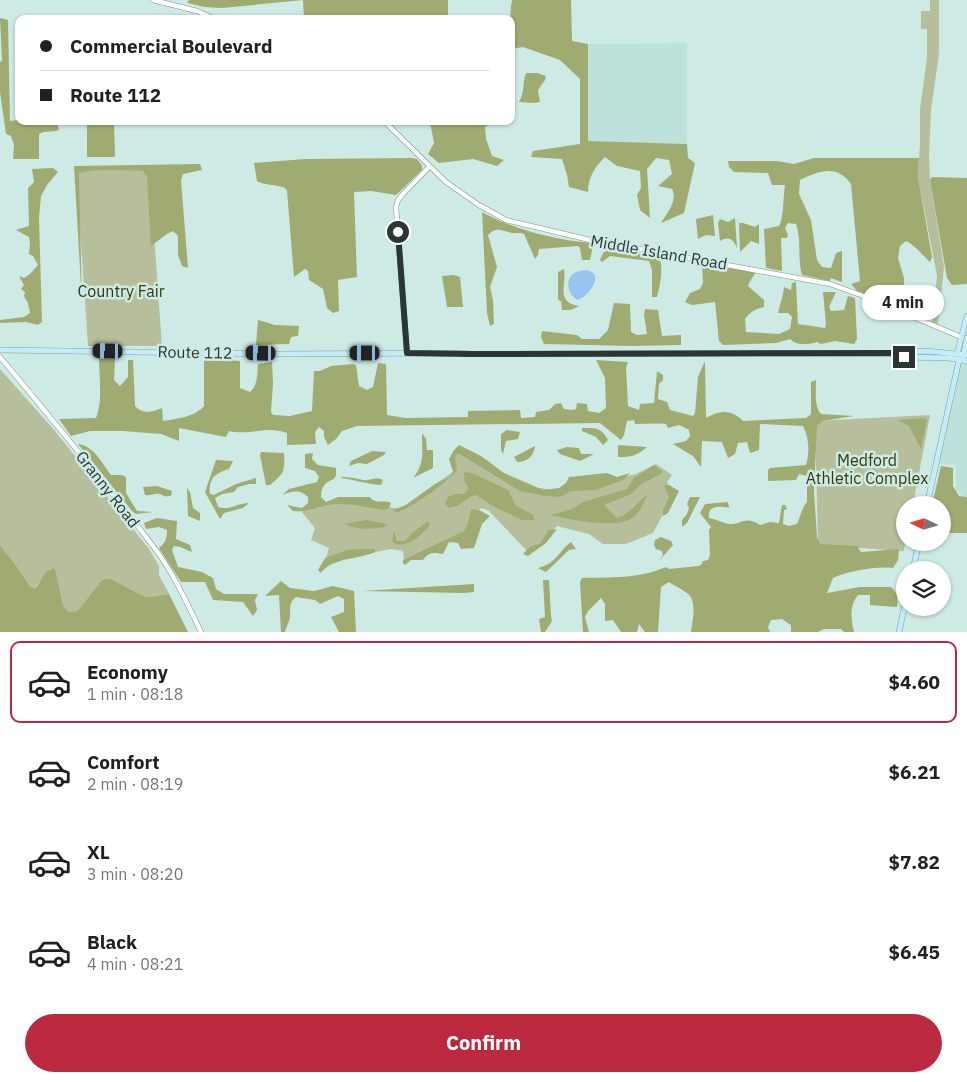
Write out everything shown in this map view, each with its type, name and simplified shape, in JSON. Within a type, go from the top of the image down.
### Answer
[{"type":"main road","points":[[929,496],[962,357],[967,316]]},
{"type":"main road","name":"Route 112","points":[[0,350],[280,354],[900,353],[927,351],[962,357]]},
{"type":"main road","points":[[898,632],[902,616]]},
{"type":"street","points":[[153,0],[206,15]]},
{"type":"street","name":"Middle Island Road","points":[[388,125],[446,182],[479,205],[506,220],[590,240],[830,284],[964,338]]},
{"type":"street","points":[[407,353],[396,207],[402,195],[429,167]]},
{"type":"street","name":"Granny Road","points":[[0,357],[71,441],[154,547],[184,597],[202,632]]},
{"type":"shaded area","points":[[687,43],[687,144],[588,141],[588,44]]},
{"type":"shaded area","points":[[967,338],[967,496],[963,496],[956,489],[956,465],[938,464]]},
{"type":"green space","points":[[189,0],[303,0],[222,8],[187,3]]},
{"type":"green space","points":[[303,0],[448,0],[448,15],[304,15]]},
{"type":"green space","points":[[512,0],[571,0],[572,41],[588,44],[588,141],[687,144],[688,158],[695,163],[684,213],[661,223],[674,198],[672,189],[658,186],[672,174],[669,160],[656,158],[647,169],[650,218],[640,210],[637,195],[641,188],[640,171],[617,166],[605,157],[593,173],[589,182],[588,192],[569,187],[562,159],[531,157],[533,151],[580,144],[580,79],[560,60],[523,47],[515,48],[515,15],[510,15]]},
{"type":"green space","points":[[930,0],[939,0],[939,54],[931,110],[929,157],[930,180],[944,266],[938,325],[932,322],[937,276],[918,177],[920,109],[927,58],[927,29],[921,29],[921,11],[930,11]]},
{"type":"green space","points":[[0,18],[8,20],[10,121],[15,120],[15,125],[58,125],[59,130],[39,134],[39,159],[13,159],[14,145],[11,136],[6,134],[0,92],[0,62],[2,61]]},
{"type":"green space","points":[[526,73],[537,73],[546,76],[538,90],[540,102],[519,102]]},
{"type":"green space","points":[[87,125],[114,125],[115,157],[87,157]]},
{"type":"green space","points":[[430,125],[489,125],[485,127],[486,139],[492,156],[504,160],[497,166],[473,159],[439,163],[428,154],[434,143]]},
{"type":"green space","points":[[814,158],[919,158],[918,177],[932,257],[930,262],[906,241],[900,246],[898,258],[904,278],[904,286],[897,308],[857,291],[851,284],[860,281],[851,184],[846,178],[834,172],[821,172],[800,180],[799,194],[811,220],[817,260],[822,267],[831,268],[836,253],[842,251],[842,282],[831,278],[830,281],[802,275],[796,224],[788,223],[785,228],[788,235],[787,238],[781,238],[782,271],[766,268],[764,229],[779,226],[781,222],[785,185],[772,185],[768,173],[734,172],[729,167],[728,161],[777,161],[794,164]]},
{"type":"green space","points":[[305,159],[417,159],[422,166],[422,170],[396,195],[371,191],[354,192],[357,277],[338,280],[339,311],[333,313],[327,308],[323,289],[309,280],[308,271],[305,269],[294,277],[287,191],[282,187],[257,181],[254,163]]},
{"type":"green space","points":[[200,164],[202,170],[183,174],[181,180],[188,268],[182,266],[178,255],[178,236],[173,231],[151,246],[147,177],[143,171],[103,170],[79,173],[82,303],[74,166]]},
{"type":"green space","name":"Country Fair","points":[[149,166],[162,346],[88,346],[76,168]]},
{"type":"green space","points":[[53,168],[58,172],[41,196],[39,218],[42,322],[38,325],[26,322],[0,323],[0,320],[24,317],[30,313],[24,296],[25,292],[21,289],[24,285],[19,276],[24,278],[38,265],[33,256],[29,254],[29,237],[16,230],[29,226],[28,188],[34,182],[32,169]]},
{"type":"green space","points":[[932,177],[967,178],[967,284],[952,285],[947,278],[930,180]]},
{"type":"green space","points":[[482,212],[521,229],[565,240],[592,243],[590,260],[582,260],[578,246],[539,249],[535,259],[524,234],[499,230],[491,232],[488,235],[497,267],[490,287],[493,300],[494,324],[490,326],[487,313]]},
{"type":"green space","points":[[713,215],[715,236],[706,235],[698,239],[696,219]]},
{"type":"green space","points":[[735,218],[737,248],[730,239],[720,241],[718,223],[720,219],[728,222]]},
{"type":"green space","points":[[739,223],[755,227],[759,224],[759,244],[751,241],[740,252]]},
{"type":"green space","points":[[609,249],[659,257],[661,272],[657,297],[652,297],[652,270],[649,261],[610,256],[602,262],[600,260],[603,253]]},
{"type":"green space","points":[[702,263],[756,272],[748,286],[764,300],[764,307],[753,311],[745,319],[746,332],[779,334],[790,329],[792,317],[788,313],[778,313],[784,287],[791,290],[792,283],[796,282],[798,324],[825,328],[823,292],[836,292],[829,307],[831,311],[844,310],[848,296],[855,298],[857,339],[854,344],[835,341],[821,344],[817,342],[802,344],[790,339],[776,343],[723,345],[719,341],[715,302],[692,305],[685,302],[690,293],[700,289],[703,283]]},
{"type":"green space","points":[[564,269],[564,296],[567,301],[579,306],[571,310],[562,310],[561,301],[558,300],[558,272]]},
{"type":"green space","points":[[454,275],[460,277],[463,307],[447,307],[442,276]]},
{"type":"green space","points":[[614,303],[630,304],[631,332],[637,335],[647,334],[645,309],[658,310],[662,336],[681,335],[681,345],[544,344],[541,337],[542,331],[577,335],[582,339],[599,339],[608,330]]},
{"type":"green space","points":[[258,320],[275,325],[299,326],[298,336],[291,337],[289,344],[256,345]]},
{"type":"green space","points":[[99,358],[115,359],[114,380],[120,386],[128,377],[128,360],[133,360],[135,406],[144,412],[162,408],[163,421],[196,413],[204,406],[204,358],[240,361],[240,388],[250,392],[256,383],[258,364],[272,362],[271,412],[273,415],[290,416],[312,411],[314,371],[320,371],[331,366],[356,365],[359,386],[367,390],[373,387],[378,363],[386,364],[387,415],[405,418],[468,417],[468,411],[520,410],[521,418],[535,417],[536,412],[549,410],[555,404],[561,403],[564,409],[572,410],[576,409],[577,403],[587,404],[588,411],[599,413],[606,408],[605,378],[596,360],[628,362],[626,368],[628,406],[639,410],[640,404],[654,403],[657,371],[663,375],[663,380],[659,384],[658,399],[667,402],[670,410],[693,416],[695,413],[698,377],[705,361],[706,418],[716,413],[725,412],[734,414],[743,421],[806,418],[811,414],[811,382],[816,380],[816,403],[821,414],[854,416],[822,421],[817,426],[814,491],[817,537],[820,544],[857,546],[861,552],[896,549],[899,551],[898,560],[893,568],[871,568],[839,575],[833,578],[827,593],[860,587],[891,587],[896,594],[896,607],[870,605],[870,595],[858,595],[852,608],[854,632],[844,632],[841,629],[824,629],[818,632],[791,632],[791,625],[782,619],[771,620],[768,627],[770,632],[691,632],[694,611],[692,601],[687,593],[669,582],[661,587],[658,632],[645,632],[639,624],[637,632],[621,632],[613,620],[605,621],[605,604],[601,598],[588,611],[585,617],[589,632],[583,632],[580,582],[582,578],[645,574],[666,567],[669,569],[698,566],[703,561],[708,560],[710,555],[709,530],[711,527],[700,513],[705,504],[728,502],[729,508],[714,507],[710,511],[709,518],[729,524],[750,521],[760,525],[770,522],[779,523],[782,505],[785,505],[787,509],[784,510],[783,524],[789,526],[797,524],[807,502],[807,476],[799,474],[796,480],[768,481],[768,470],[770,468],[806,465],[808,445],[807,435],[803,426],[760,424],[759,450],[750,453],[747,442],[738,443],[735,454],[728,458],[722,442],[702,441],[701,467],[693,456],[673,444],[686,441],[690,436],[689,430],[679,425],[668,428],[666,424],[635,424],[634,420],[627,421],[621,440],[600,423],[357,426],[342,431],[328,445],[324,437],[324,431],[319,427],[315,432],[316,444],[287,445],[287,433],[272,430],[229,431],[226,437],[179,428],[179,441],[161,434],[123,431],[90,431],[71,436],[59,419],[96,418],[100,397]]},
{"type":"green space","points":[[0,369],[55,431],[149,549],[159,566],[159,575],[169,594],[150,597],[143,596],[111,579],[105,579],[101,581],[79,609],[74,612],[67,611],[63,605],[55,568],[34,588],[30,587],[0,545]]},
{"type":"green space","name":"Medford Athletic Complex","points":[[930,415],[915,496],[896,496],[896,550],[818,545],[815,421]]},
{"type":"green space","points":[[927,419],[921,449],[909,426],[898,420]]},
{"type":"green space","points":[[582,428],[598,429],[608,440],[603,445],[596,437],[582,431]]},
{"type":"green space","points":[[507,430],[520,432],[518,439],[506,441],[503,454],[501,450],[501,434]]},
{"type":"green space","points":[[422,433],[426,439],[427,450],[433,450],[433,468],[413,478],[421,462]]},
{"type":"green space","points":[[78,444],[89,448],[101,460],[111,475],[126,477],[126,493],[137,511],[153,512],[136,514],[132,511]]},
{"type":"green space","points":[[459,445],[481,456],[504,473],[543,490],[559,488],[566,483],[569,477],[607,473],[617,477],[630,473],[623,480],[595,490],[571,491],[560,497],[545,496],[520,491],[458,453],[455,457],[457,471],[450,477],[453,472],[449,459]]},
{"type":"green space","points":[[618,445],[647,447],[634,455],[618,457]]},
{"type":"green space","points":[[535,446],[529,458],[517,462],[514,457]]},
{"type":"green space","points":[[567,447],[579,448],[581,454],[594,454],[580,461],[560,454],[557,450]]},
{"type":"green space","points":[[459,450],[525,486],[560,491],[636,474],[656,464],[672,475],[667,482],[673,495],[653,533],[626,544],[603,544],[589,534],[557,526],[529,553],[488,510],[480,508],[468,533],[404,562],[403,551],[391,549],[325,562],[329,548],[311,540],[315,528],[301,511],[341,500],[400,509],[454,471],[452,457]]},
{"type":"green space","points":[[372,451],[386,452],[367,464],[358,463],[349,466],[351,461]]},
{"type":"green space","points":[[261,452],[284,453],[283,472],[270,485],[266,485]]},
{"type":"green space","points":[[313,453],[312,459],[318,465],[336,468],[334,479],[326,483],[322,490],[321,497],[326,502],[338,497],[370,497],[374,501],[391,503],[389,508],[384,510],[334,504],[305,511],[293,511],[287,505],[302,508],[308,503],[308,497],[296,492],[282,495],[289,489],[317,482],[319,477],[315,471],[305,468],[305,454]]},
{"type":"green space","points":[[216,460],[233,461],[229,469],[220,472],[211,481],[210,494],[214,495],[236,484],[256,478],[256,484],[238,487],[234,492],[222,494],[215,498],[218,507],[222,508],[249,503],[243,508],[224,513],[220,519],[205,492]]},
{"type":"green space","points":[[654,465],[663,472],[640,485],[631,494],[604,505],[617,518],[629,511],[647,495],[637,514],[628,520],[618,523],[594,523],[550,515],[572,509],[583,502],[627,489],[634,478]]},
{"type":"green space","points":[[941,466],[953,468],[953,486],[959,496],[967,497],[967,533],[951,533],[951,496],[934,496]]},
{"type":"green space","points":[[464,472],[472,473],[508,490],[516,506],[532,514],[535,520],[522,520],[491,505],[476,495],[457,506],[449,508],[445,504],[448,497],[455,494],[464,494],[469,489],[465,483]]},
{"type":"green space","points":[[342,477],[363,480],[378,478],[383,480],[381,485]]},
{"type":"green space","points":[[450,477],[413,504],[397,513],[393,510],[406,505],[435,484]]},
{"type":"green space","points":[[664,485],[669,485],[679,491],[668,513],[663,516],[663,510],[669,497]]},
{"type":"green space","points":[[157,486],[172,491],[171,496],[160,494],[145,495],[143,487]]},
{"type":"green space","points":[[187,488],[190,492],[193,508],[200,513],[200,521],[188,516]]},
{"type":"green space","points":[[690,497],[700,497],[687,523],[682,527],[682,520],[689,508],[687,504]]},
{"type":"green space","points":[[471,509],[479,510],[490,516],[482,524],[474,548],[461,549],[458,543],[449,542],[443,554],[432,553],[423,560],[411,560],[405,565],[403,563],[403,560],[464,531],[468,524]]},
{"type":"green space","points":[[157,518],[177,521],[176,539],[190,545],[192,552],[174,546],[172,550],[178,567],[202,572],[213,578],[216,589],[224,594],[258,594],[255,600],[257,610],[253,616],[243,602],[213,600],[205,582],[181,582],[159,548],[167,536],[167,530],[159,527],[146,529],[144,523]]},
{"type":"green space","points":[[367,520],[387,524],[388,526],[366,529],[344,524]]},
{"type":"green space","points":[[428,521],[430,525],[410,542],[395,544],[392,541],[394,531],[397,541],[405,541]]},
{"type":"green space","points":[[557,529],[546,543],[528,556],[523,554],[530,547],[540,543],[549,530]]},
{"type":"green space","points":[[661,537],[671,541],[673,545],[659,561],[663,555],[662,551],[656,549],[654,545],[655,540]]},
{"type":"green space","points":[[571,542],[576,549],[569,550],[546,572],[538,568],[553,560]]},
{"type":"green space","points":[[0,545],[30,587],[35,588],[47,572],[55,568],[63,605],[67,611],[74,612],[79,609],[101,581],[111,579],[143,596],[150,597],[169,594],[188,632],[0,632]]},
{"type":"green space","points":[[375,549],[375,552],[339,561],[321,573],[318,570],[325,558],[347,550]]},
{"type":"green space","points":[[543,580],[549,580],[552,621],[545,632],[541,632],[539,619],[545,617]]},
{"type":"green space","points":[[281,581],[290,588],[314,591],[333,586],[354,591],[356,632],[339,632],[331,617],[344,612],[344,599],[338,596],[320,604],[315,600],[296,597],[291,604],[290,618],[285,632],[281,632],[279,595],[265,596]]},
{"type":"green space","points":[[474,584],[474,592],[464,593],[362,591]]},
{"type":"water","points":[[585,270],[595,275],[594,284],[587,294],[578,300],[570,292],[568,284],[570,277],[574,273]]},
{"type":"route","points":[[398,232],[407,353],[900,353],[904,357]]}]
